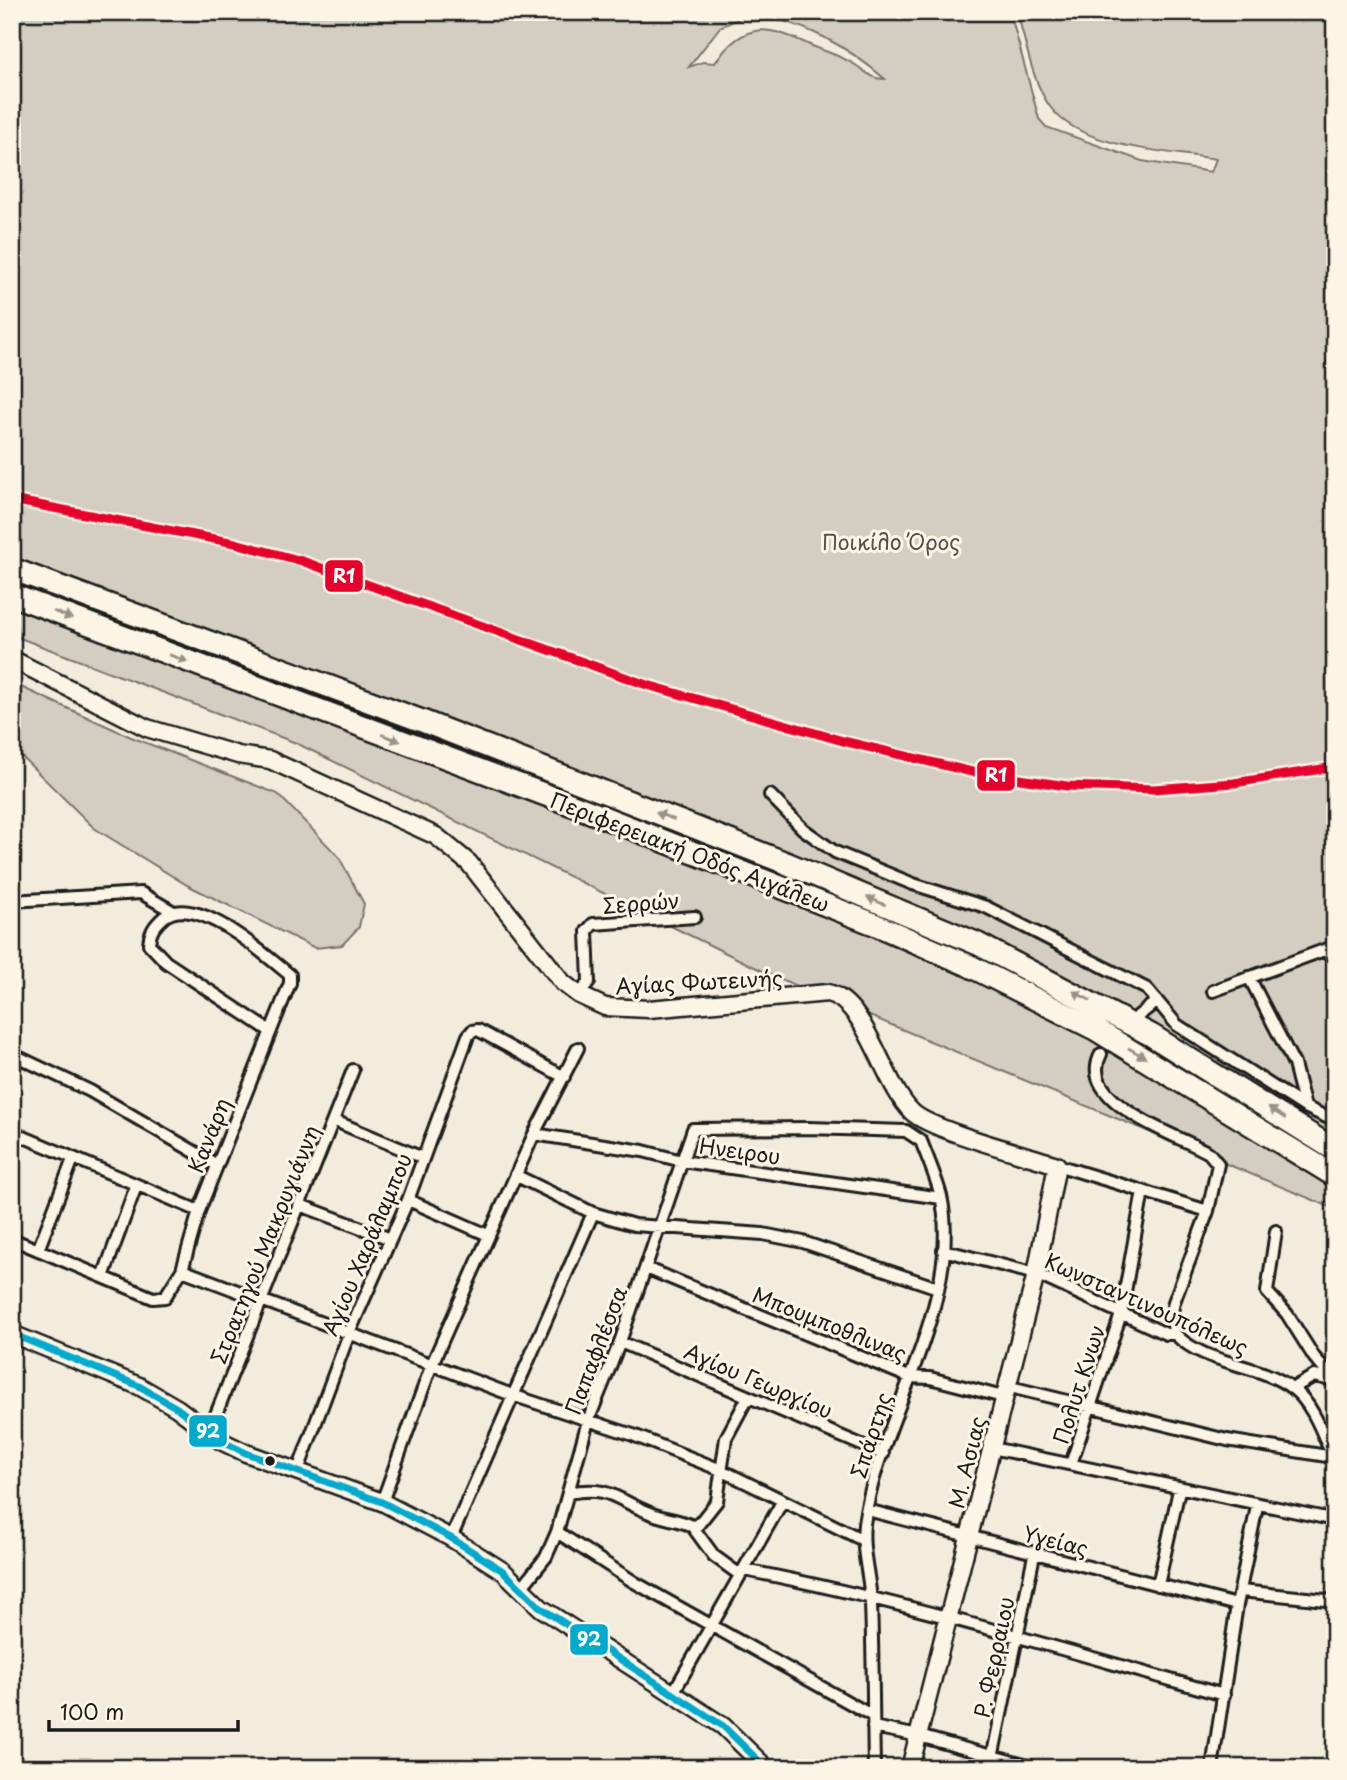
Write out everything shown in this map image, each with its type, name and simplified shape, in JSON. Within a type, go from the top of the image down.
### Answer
[{"type":"highway","name":"Περιφερειακή Οδός Αιγάλεω","points":[[12,569],[435,726],[786,863],[978,944],[1151,1035],[1335,1150]]},
{"type":"highway","name":"Περιφερειακή Οδός Αιγάλεω","points":[[12,595],[591,812],[886,929],[968,965],[1095,1029],[1335,1176]]},
{"type":"street","name":"Αγίας Φωτεινής","points":[[12,659],[147,728],[238,755],[270,760],[436,836],[469,863],[547,964],[579,995],[605,1007],[649,1009],[828,993],[837,995],[853,1011],[901,1097],[918,1118],[1057,1165],[1208,1211]]},
{"type":"street","points":[[771,795],[803,829],[835,852],[893,877],[986,907],[1147,989],[1177,1024],[1305,1107],[1335,1121]]},
{"type":"street","points":[[12,901],[141,893],[156,898],[172,911],[150,931],[149,944],[166,962],[270,1031]]},
{"type":"street","name":"Κανάρη","points":[[103,1277],[153,1298],[165,1297],[182,1270],[199,1211],[290,983],[290,975],[214,919],[192,912],[172,911]]},
{"type":"street","name":"Σερρών","points":[[579,995],[589,982],[587,936],[590,926],[597,923],[695,918]]},
{"type":"street","points":[[1213,991],[1331,948],[1335,966]]},
{"type":"street","points":[[1250,977],[1294,1064],[1305,1107]]},
{"type":"street","points":[[1138,1016],[1157,1001]]},
{"type":"street","name":"Αγίου Χαράλαμπου","points":[[297,1474],[350,1331],[388,1238],[408,1200],[472,1031],[478,1030],[564,1077]]},
{"type":"street","points":[[382,1502],[432,1364],[534,1134],[578,1048]]},
{"type":"street","points":[[12,1054],[90,1091],[217,1165]]},
{"type":"street","points":[[1101,1054],[1095,1070],[1097,1082],[1109,1098],[1214,1157],[1218,1164],[1208,1211],[1174,1301],[1171,1317],[1175,1334]]},
{"type":"street","name":"Στρατηγού Μακρυγιάννη","points":[[209,1432],[261,1298],[335,1121],[353,1070]]},
{"type":"street","points":[[335,1121],[423,1158]]},
{"type":"street","name":"Παπαφλέσσα","points":[[522,1587],[546,1558],[557,1532],[588,1421],[620,1342],[660,1229],[689,1135],[700,1127],[906,1131]]},
{"type":"street","name":"Σπάρτης","points":[[874,1768],[871,1600],[863,1540],[867,1510],[883,1454],[931,1319],[943,1250],[941,1198],[921,1141],[906,1131]]},
{"type":"street","points":[[12,1132],[199,1211]]},
{"type":"street","name":"Ηνειρου","points":[[534,1134],[643,1151],[682,1161],[941,1198]]},
{"type":"street","points":[[38,1250],[73,1158]]},
{"type":"street","name":"Μ. Ασιας","points":[[910,1768],[950,1620],[1004,1391],[1036,1274],[1057,1165]]},
{"type":"street","points":[[517,1176],[593,1213],[660,1229],[763,1234],[803,1242],[938,1288]]},
{"type":"street","points":[[12,1240],[103,1277],[136,1186]]},
{"type":"street","name":"Πολυτ Κνων","points":[[1071,1464],[1121,1314],[1143,1191]]},
{"type":"street","points":[[408,1200],[488,1235]]},
{"type":"street","points":[[300,1205],[388,1238]]},
{"type":"street","points":[[451,1538],[593,1213]]},
{"type":"street","points":[[1276,1231],[1267,1292],[1287,1314],[1334,1381]]},
{"type":"street","name":"Κωνσταντινουπόλεως","points":[[943,1250],[1036,1274],[1166,1334],[1175,1334],[1198,1351],[1293,1388]]},
{"type":"street","name":"Μπουμποθλινας","points":[[646,1268],[909,1377],[930,1378],[1092,1406],[1227,1440],[1334,1460]]},
{"type":"street","points":[[182,1270],[350,1331],[512,1395],[721,1470],[863,1540]]},
{"type":"street","points":[[12,1334],[139,1385],[232,1447],[297,1474],[382,1502],[451,1538],[522,1587],[541,1608],[723,1726],[766,1768]]},
{"type":"street","name":"Αγίου Γεωργίου","points":[[620,1342],[883,1454]]},
{"type":"street","points":[[1334,1381],[1314,1376],[1293,1388],[1313,1414],[1334,1460]]},
{"type":"street","points":[[692,1526],[705,1520],[718,1500],[726,1438],[748,1397]]},
{"type":"street","points":[[992,1448],[1179,1490],[1335,1520]]},
{"type":"street","points":[[568,1493],[597,1490],[612,1494],[650,1514],[692,1526],[726,1566],[736,1572],[744,1570],[871,1600],[1224,1695]]},
{"type":"street","points":[[1158,1584],[1179,1490]]},
{"type":"street","points":[[673,1693],[782,1502]]},
{"type":"street","points":[[1212,1768],[1237,1605],[1257,1506]]},
{"type":"street","name":"Υγείας","points":[[867,1510],[1237,1605]]},
{"type":"street","points":[[557,1532],[635,1582],[871,1715]]},
{"type":"street","name":"Ρ. Φερραιου","points":[[991,1762],[1034,1555]]},
{"type":"street","points":[[1241,1591],[1335,1601]]},
{"type":"street","points":[[873,1727],[919,1736],[991,1762],[1035,1768]]},
{"type":"green space","name":"Ποικίλο Όρος","points":[[12,12],[1010,12],[1039,119],[1046,127],[1142,161],[1211,172],[1216,159],[1127,146],[1083,132],[1065,122],[1051,108],[1039,87],[1017,12],[1335,12],[1335,1209],[771,975],[296,743],[12,635]],"holes":[[[747,15],[766,17],[821,36],[855,56],[885,79],[873,77],[835,55],[770,31],[748,33],[737,39],[715,63],[703,62],[689,67],[720,27]]]},
{"type":"green space","points":[[12,683],[131,737],[278,794],[339,857],[364,904],[359,927],[342,945],[315,948],[187,885],[94,828],[12,747]]},
{"type":"transit line","name":"R1","points":[[12,500],[235,543],[302,561],[644,684],[843,741],[972,772],[1067,786],[1154,789],[1234,783],[1335,767]]},
{"type":"transit line","name":"92","points":[[12,1334],[139,1386],[177,1408],[221,1441],[246,1453],[382,1502],[451,1538],[503,1571],[541,1608],[723,1726],[766,1768]]}]
